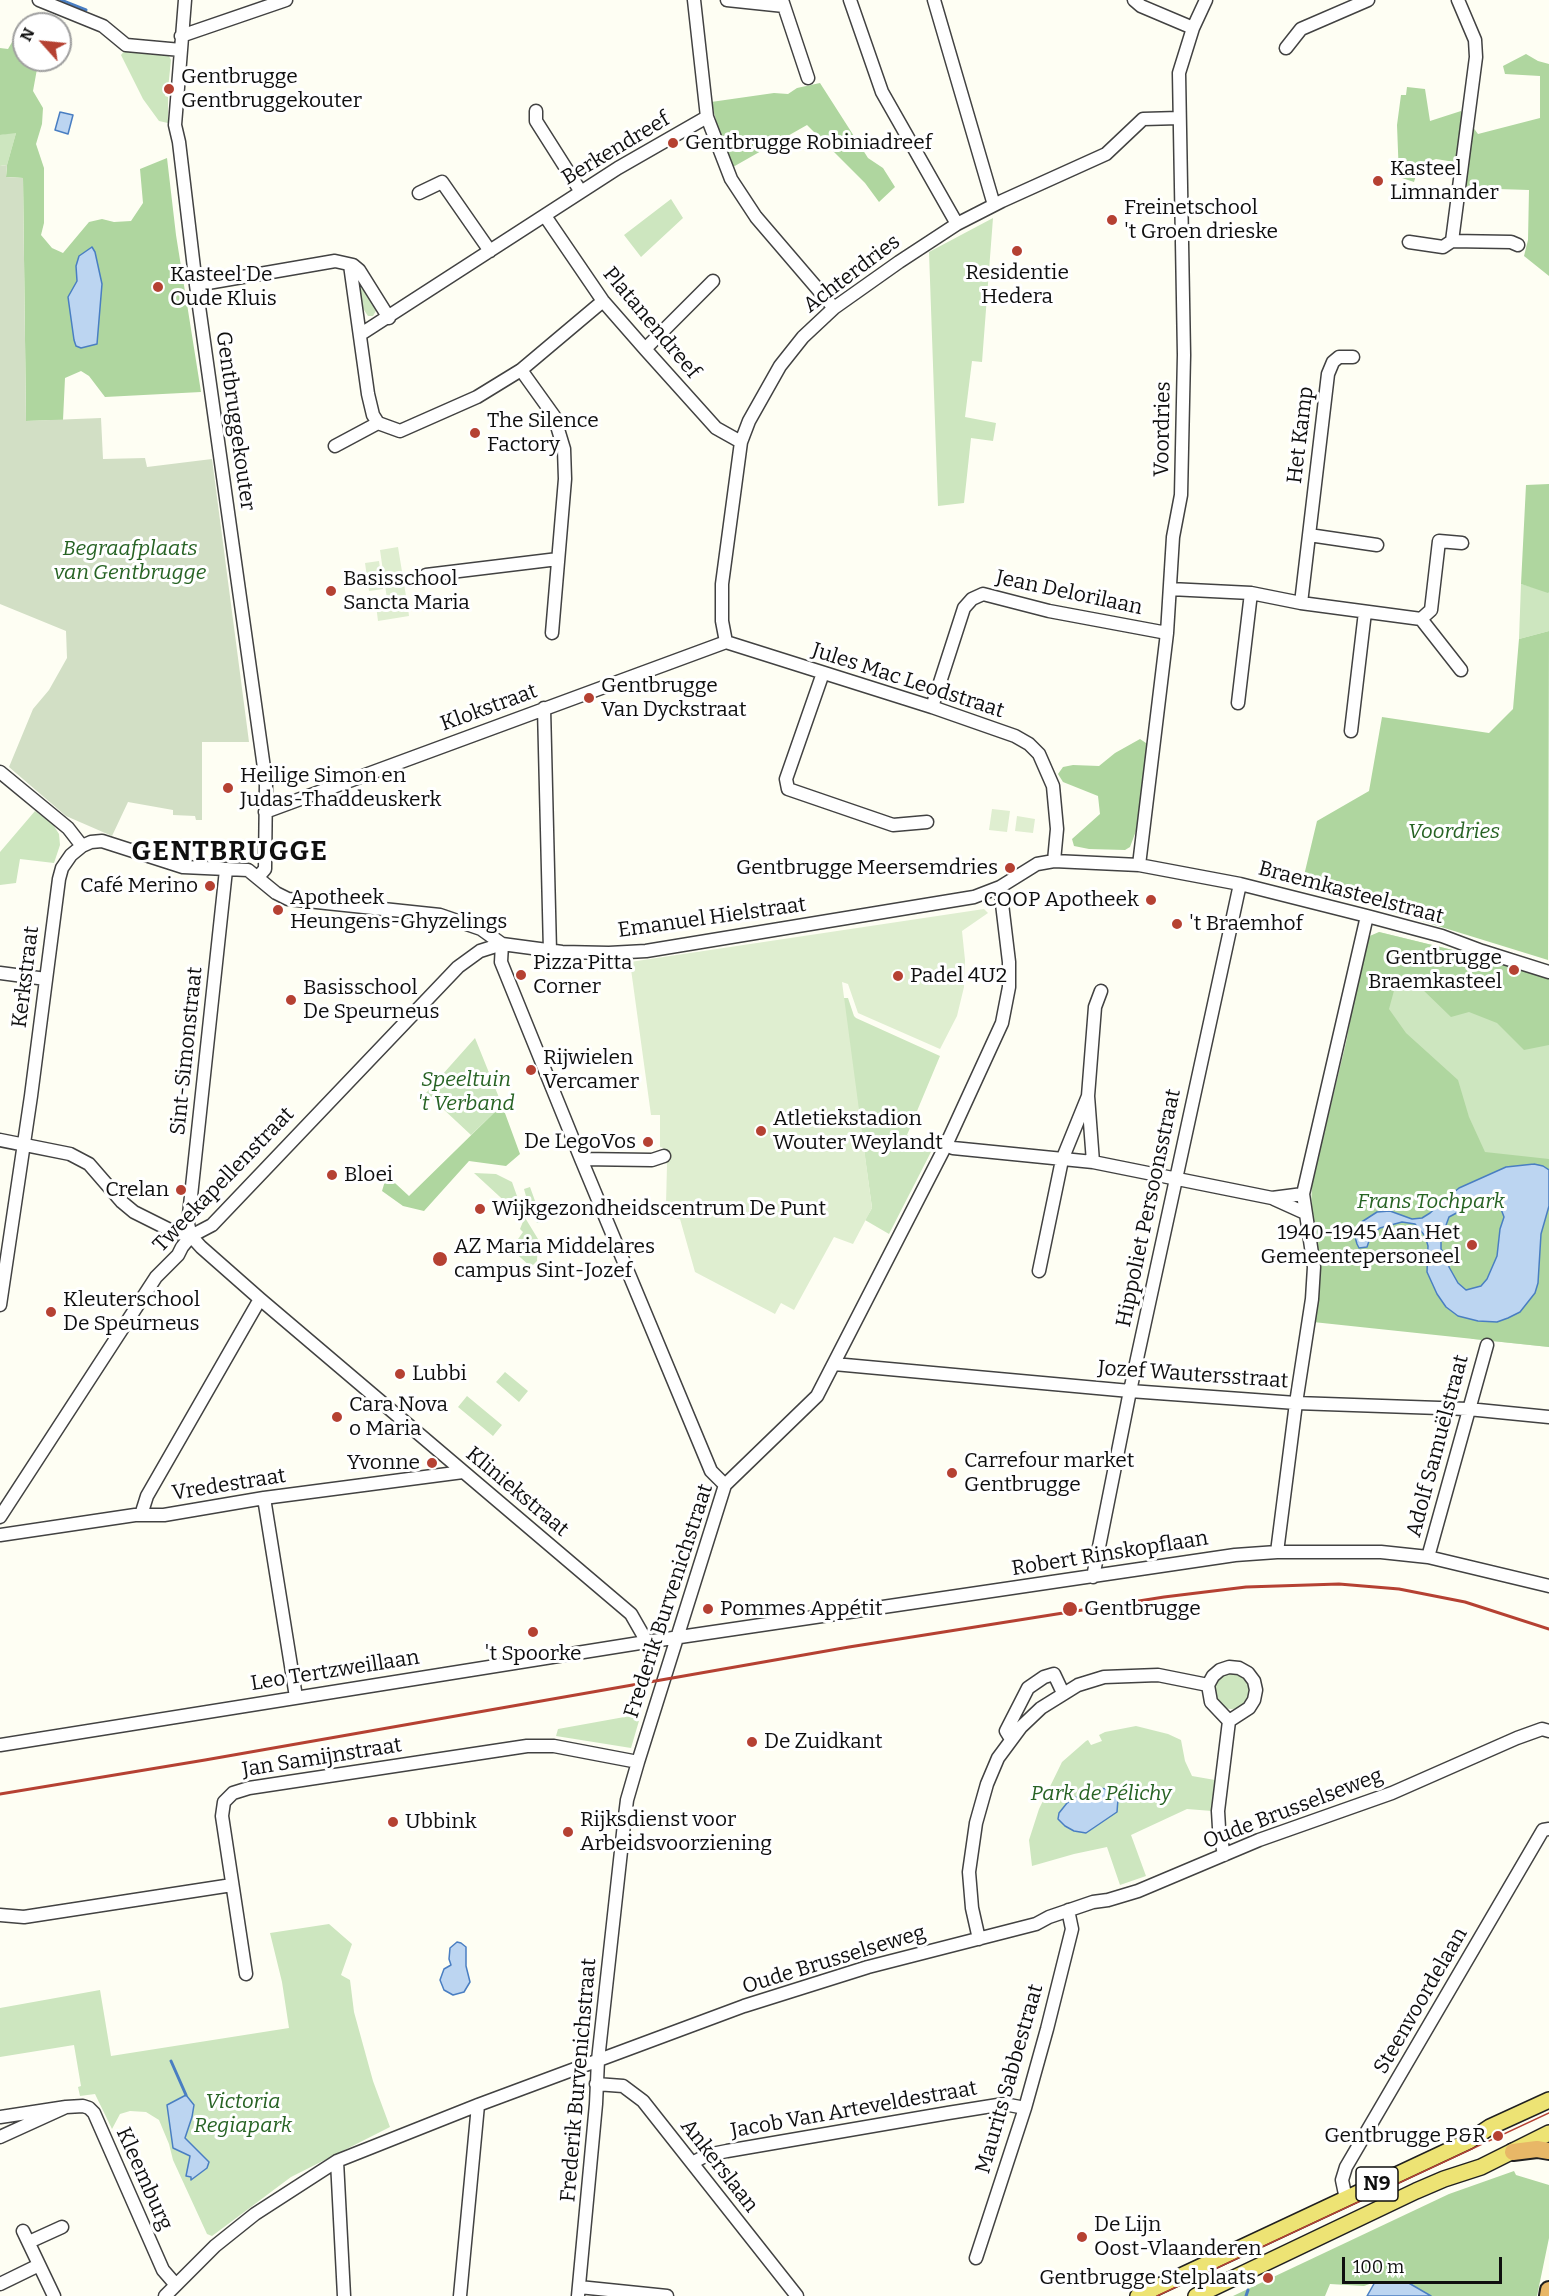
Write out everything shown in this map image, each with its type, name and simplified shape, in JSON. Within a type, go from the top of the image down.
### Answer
[{"type":"highway","name":"N9","points":[[1513,2152],[1549,2151]]},
{"type":"highway","points":[[1548,2296],[1549,2290]]},
{"type":"main road","name":"N9","points":[[1138,2296],[1161,2291],[1469,2141],[1490,2127],[1549,2100]]},
{"type":"main road","name":"N9","points":[[1196,2296],[1416,2191],[1481,2167],[1549,2133]]},
{"type":"street","points":[[39,0],[103,26],[126,45],[181,50]]},
{"type":"street","name":"Gentbruggekouter","points":[[185,0],[175,125],[266,782],[265,869],[258,877]]},
{"type":"street","points":[[182,36],[286,0]]},
{"type":"street","points":[[694,0],[708,117],[731,179],[756,217],[834,308]]},
{"type":"street","points":[[727,0],[783,3],[808,78]]},
{"type":"street","points":[[850,0],[882,92],[957,224]]},
{"type":"street","points":[[934,0],[994,205]]},
{"type":"street","points":[[1134,0],[1142,6],[1193,28]]},
{"type":"street","name":"Voordries","points":[[1139,866],[1167,633],[1173,537],[1181,495],[1184,355],[1179,73],[1193,28],[1206,0]]},
{"type":"street","points":[[1286,48],[1301,29],[1368,0]]},
{"type":"street","points":[[1452,240],[1476,57],[1475,40],[1458,0]]},
{"type":"street","points":[[536,111],[536,121],[581,192]]},
{"type":"street","name":"Berkendreef","points":[[361,334],[581,192],[708,117]]},
{"type":"street","name":"Achterdries","points":[[726,642],[722,621],[722,584],[741,442],[756,406],[780,366],[803,338],[834,308],[957,224],[1106,154],[1143,119],[1179,118]]},
{"type":"street","points":[[419,193],[442,182],[490,251]]},
{"type":"street","name":"Platanendreef","points":[[545,216],[603,301],[645,350],[716,428],[741,442]]},
{"type":"street","points":[[1409,242],[1443,247],[1452,240],[1511,242],[1518,245]]},
{"type":"street","points":[[196,285],[335,261],[353,265],[359,270],[388,318]]},
{"type":"street","points":[[350,265],[368,394],[378,423]]},
{"type":"street","points":[[645,350],[713,281]]},
{"type":"street","points":[[335,446],[378,423],[400,431],[477,397],[521,370],[603,301]]},
{"type":"street","name":"Het Kamp","points":[[1300,603],[1328,374],[1333,362],[1339,357],[1353,357]]},
{"type":"street","points":[[521,370],[554,416],[564,449],[565,479],[552,633]]},
{"type":"street","points":[[1309,535],[1377,545]]},
{"type":"street","points":[[1421,619],[1431,610],[1439,540],[1462,543]]},
{"type":"street","points":[[426,575],[558,559]]},
{"type":"street","points":[[1170,589],[1251,593],[1300,603],[1421,619],[1461,670]]},
{"type":"street","points":[[1239,703],[1251,593]]},
{"type":"street","name":"Jean Delorilaan","points":[[932,707],[964,608],[972,599],[983,594],[1060,613],[1167,633]]},
{"type":"street","points":[[1351,731],[1365,612]]},
{"type":"street","name":"Klokstraat","points":[[265,812],[726,642]]},
{"type":"street","name":"Jules Mac Leodstraat","points":[[726,642],[932,707],[1015,736],[1029,744],[1039,754],[1053,786],[1057,829],[1054,861]]},
{"type":"street","points":[[823,673],[786,779],[788,789],[893,825],[927,822]]},
{"type":"street","points":[[544,708],[550,951]]},
{"type":"street","points":[[0,772],[68,828],[82,846]]},
{"type":"street","name":"Emanuel Hielstraat","points":[[82,846],[102,841],[183,867],[248,870],[276,893],[288,898],[440,915],[481,928],[502,944],[550,951],[609,953],[646,951],[972,897],[1000,886],[1037,864],[1054,861]]},
{"type":"street","name":"Kerkstraat","points":[[0,1305],[62,868],[71,855],[82,846]]},
{"type":"street","name":"Braemkasteelstraat","points":[[1054,861],[1139,866],[1240,884],[1442,936],[1549,972]]},
{"type":"street","name":"Sint-Simonstraat","points":[[191,1236],[188,1224],[226,870]]},
{"type":"street","name":"Hippoliet Persoonsstraat","points":[[1093,1577],[1130,1391],[1240,884]]},
{"type":"street","name":"Frederik Burvenichstraat","points":[[578,2291],[596,2104],[598,2060],[624,1824],[627,1800],[638,1762],[725,1485],[817,1396],[946,1145],[1002,1023],[1009,987],[1009,962],[1000,886]]},
{"type":"street","points":[[1277,1552],[1312,1299],[1314,1267],[1303,1194],[1367,916]]},
{"type":"street","points":[[502,944],[501,962],[581,1159],[711,1471],[725,1485]]},
{"type":"street","name":"Tweekapellenstraat","points":[[0,1517],[156,1277],[178,1255],[191,1236],[212,1225],[458,967],[480,951],[502,944]]},
{"type":"street","points":[[0,973],[46,979]]},
{"type":"street","points":[[1093,1162],[1088,1096],[1095,1007],[1101,991]]},
{"type":"street","points":[[1039,1271],[1062,1160],[1088,1096]]},
{"type":"street","points":[[0,1140],[70,1154],[89,1164],[122,1202],[134,1212],[174,1232],[191,1236]]},
{"type":"street","points":[[946,1145],[953,1148],[1093,1162],[1272,1198],[1305,1213]]},
{"type":"street","points":[[581,1159],[652,1160],[664,1156]]},
{"type":"street","points":[[1272,1198],[1303,1194]]},
{"type":"street","name":"Kliniekstraat","points":[[191,1236],[260,1299],[631,1614],[647,1642]]},
{"type":"street","points":[[141,1515],[147,1496],[260,1299]]},
{"type":"street","name":"Adolf Samuëlstraat","points":[[1428,1557],[1487,1345]]},
{"type":"street","name":"Jozef Wautersstraat","points":[[834,1364],[1130,1391],[1296,1403],[1468,1409],[1549,1417]]},
{"type":"street","name":"Vredestraat","points":[[0,1535],[141,1515],[164,1515],[264,1498],[464,1472]]},
{"type":"street","points":[[264,1498],[296,1697]]},
{"type":"street","name":"Robert Rinskopflaan","points":[[677,1638],[1186,1562],[1277,1552],[1381,1552],[1428,1557],[1549,1586]]},
{"type":"street","name":"Leo Tertzweillaan","points":[[0,1745],[677,1638]]},
{"type":"street","points":[[1229,1667],[1239,1668],[1248,1673],[1254,1681],[1256,1690],[1249,1708],[1229,1721],[1211,1702],[1208,1685],[1213,1676],[1229,1667]]},
{"type":"street","points":[[1011,1738],[1006,1731],[1028,1688],[1044,1677],[1054,1674],[1063,1693]]},
{"type":"street","points":[[979,1939],[969,1882],[976,1823],[987,1784],[998,1758],[1011,1738],[1041,1708],[1063,1693],[1078,1685],[1104,1677],[1158,1675],[1208,1685]]},
{"type":"street","points":[[1028,1688],[1041,1708]]},
{"type":"street","points":[[1224,1855],[1218,1811],[1229,1721]]},
{"type":"street","name":"Oude Brusselseweg","points":[[165,2296],[215,2246],[255,2214],[337,2161],[478,2104],[744,2006],[868,1967],[1036,1924],[1068,1910],[1138,1891],[1224,1855],[1392,1793],[1545,1730]]},
{"type":"street","name":"Jan Samijnstraat","points":[[232,1885],[222,1810],[230,1796],[240,1789],[527,1746],[554,1746],[638,1762]]},
{"type":"street","name":"Steenvoordelaan","points":[[1346,2199],[1342,2180],[1346,2167],[1546,1830]]},
{"type":"street","points":[[0,1915],[24,1917],[232,1885],[246,1974]]},
{"type":"street","name":"Maurits Sabbestraat","points":[[976,2258],[1025,2108],[1072,1929],[1068,1910]]},
{"type":"street","name":"Ankerslaan","points":[[596,2084],[622,2086],[639,2097],[797,2296]]},
{"type":"street","points":[[460,2296],[478,2104]]},
{"type":"street","name":"Jacob Van Arteveldestraat","points":[[692,2163],[707,2155],[727,2151],[948,2113],[1004,2104],[1025,2108]]},
{"type":"street","points":[[0,2138],[66,2107]]},
{"type":"street","name":"Kleemburg","points":[[0,2117],[66,2107],[89,2108],[94,2114],[163,2270],[176,2285]]},
{"type":"street","points":[[337,2161],[344,2296]]},
{"type":"street","points":[[54,2296],[26,2236],[62,2227]]},
{"type":"street","points":[[0,2284],[39,2265]]},
{"type":"street","points":[[578,2291],[667,2296]]},
{"type":"green space","points":[[12,42],[12,72],[36,72],[33,91],[43,108],[42,124],[36,144],[44,168],[44,223],[41,235],[52,248],[63,253],[89,222],[102,219],[114,222],[131,221],[143,203],[140,169],[167,158],[176,235],[201,392],[105,397],[89,376],[81,371],[65,378],[63,420],[26,421],[23,178],[6,177],[16,133],[0,135],[0,48],[8,49]]},
{"type":"green space","points":[[126,49],[169,56],[171,60],[168,89],[166,89],[165,96],[168,97],[168,123],[159,121],[143,99],[121,55]]},
{"type":"green space","points":[[1526,54],[1549,64],[1549,276],[1524,256],[1528,240],[1529,190],[1467,188],[1460,163],[1436,159],[1419,165],[1414,182],[1399,177],[1397,125],[1401,95],[1406,95],[1407,87],[1425,89],[1430,121],[1461,111],[1478,134],[1540,118],[1540,76],[1505,74],[1503,66]]},
{"type":"green space","points":[[820,83],[868,158],[883,168],[895,187],[879,202],[865,183],[807,125],[733,167],[721,138],[711,102],[774,93],[788,94],[797,88]]},
{"type":"green space","points":[[16,133],[7,165],[0,166],[0,135]]},
{"type":"green space","name":"Begraafplaats van Gentbrugge","points":[[7,165],[6,177],[23,178],[26,421],[101,418],[103,459],[145,458],[147,467],[212,459],[249,742],[202,742],[202,820],[196,820],[195,816],[173,815],[173,810],[128,802],[112,836],[66,816],[9,767],[33,709],[49,690],[67,658],[66,631],[0,604],[0,166]]},
{"type":"green space","points":[[671,199],[683,218],[641,257],[624,235]]},
{"type":"green space","points":[[993,218],[982,362],[972,361],[965,417],[996,423],[993,441],[971,438],[964,503],[938,506],[929,252]]},
{"type":"green space","points":[[359,282],[377,309],[373,316],[368,316],[362,307],[356,284]]},
{"type":"green space","points":[[1549,484],[1548,593],[1521,584],[1526,485]]},
{"type":"green space","points":[[398,547],[406,596],[387,599],[380,550]]},
{"type":"green space","points":[[379,561],[383,589],[369,591],[365,563]]},
{"type":"green space","points":[[1521,584],[1549,592],[1549,631],[1519,639]]},
{"type":"green space","points":[[407,600],[409,616],[378,621],[376,605]]},
{"type":"green space","name":"Voordries","points":[[1549,631],[1548,960],[1302,884],[1317,821],[1369,791],[1382,717],[1489,733],[1513,709],[1519,639]]},
{"type":"green space","points":[[1140,739],[1149,745],[1136,831],[1130,847],[1125,850],[1089,849],[1074,846],[1072,839],[1100,814],[1098,796],[1063,782],[1058,774],[1063,767],[1073,765],[1099,766],[1115,753]]},
{"type":"green space","points":[[992,809],[1010,811],[1007,832],[989,830]]},
{"type":"green space","points":[[35,811],[52,823],[59,834],[60,845],[54,863],[20,859],[16,883],[0,885],[0,852]]},
{"type":"green space","points":[[1017,816],[1035,819],[1033,833],[1015,831]]},
{"type":"green space","name":"Atletiekstadion Wouter Weylandt","points":[[984,909],[988,913],[962,931],[965,960],[964,987],[957,1016],[940,1049],[858,1013],[848,984],[842,982],[872,1208],[853,1244],[834,1237],[794,1310],[781,1303],[775,1314],[695,1272],[680,1219],[669,1217],[666,1204],[667,1165],[663,1148],[660,1147],[660,1115],[651,1115],[630,962]]},
{"type":"green space","name":"Frans Tochpark","points":[[1379,932],[1469,954],[1549,979],[1549,1347],[1473,1339],[1318,1284],[1311,1199],[1312,1184],[1346,1043]]},
{"type":"green space","name":"Frans Tochpark","points":[[1379,932],[1469,954],[1549,979],[1549,1045],[1524,1050],[1497,1023],[1469,1012],[1451,1017],[1420,987],[1395,987],[1389,1009],[1406,1033],[1458,1080],[1469,1117],[1485,1152],[1549,1159],[1549,1347],[1313,1322],[1312,1184],[1346,1043],[1365,938]]},
{"type":"green space","points":[[843,998],[848,998],[856,1018],[940,1056],[907,1135],[933,1148],[889,1234],[865,1220],[872,1208]]},
{"type":"green space","name":"Speeltuin 't Verband","points":[[475,1038],[502,1105],[471,1135],[426,1093]]},
{"type":"green space","points":[[502,1105],[520,1154],[506,1166],[469,1161],[424,1211],[403,1206],[382,1191],[385,1181],[383,1172],[409,1196]]},
{"type":"green space","points":[[474,1173],[496,1174],[512,1182],[524,1216],[538,1239],[537,1261],[531,1267],[511,1249],[523,1232],[520,1229],[524,1219]]},
{"type":"green space","points":[[530,1187],[543,1223],[537,1223],[529,1207],[524,1189]]},
{"type":"green space","points":[[505,1372],[528,1391],[519,1402],[496,1382]]},
{"type":"green space","points":[[467,1396],[502,1425],[493,1436],[458,1407]]},
{"type":"green space","points":[[1232,1673],[1245,1678],[1250,1691],[1245,1704],[1232,1709],[1219,1704],[1214,1691],[1219,1678]]},
{"type":"green space","points":[[641,1714],[631,1748],[556,1736],[558,1729]]},
{"type":"green space","name":"Park de Pélichy","points":[[1136,1726],[1168,1734],[1181,1740],[1185,1761],[1192,1776],[1215,1780],[1212,1811],[1187,1809],[1131,1835],[1146,1876],[1120,1885],[1107,1847],[1032,1866],[1029,1840],[1039,1809],[1062,1762],[1088,1740],[1091,1745],[1102,1741],[1099,1735],[1105,1732]]},
{"type":"green space","name":"Victoria Regiapark","points":[[329,1924],[352,1944],[341,1975],[350,1980],[354,2012],[373,2081],[390,2127],[291,2177],[212,2236],[207,2234],[173,2160],[159,2120],[146,2112],[130,2111],[120,2114],[112,2129],[95,2094],[80,2096],[78,2087],[81,2086],[74,2045],[0,2057],[0,2008],[100,1990],[111,2056],[289,2028],[282,1982],[270,1933]]},
{"type":"green space","points":[[1514,2171],[1516,2175],[1549,2185],[1549,2238],[1537,2296],[1431,2296],[1407,2282],[1375,2282],[1364,2286],[1330,2284],[1325,2296],[1233,2296],[1449,2194]]},
{"type":"water","points":[[60,112],[73,115],[68,134],[55,130]]},
{"type":"water","points":[[92,247],[102,284],[97,344],[81,348],[76,346],[74,340],[68,297],[77,281],[76,266],[79,256]]},
{"type":"water","points":[[1534,1164],[1549,1170],[1549,1206],[1541,1234],[1538,1283],[1535,1293],[1520,1312],[1497,1322],[1478,1321],[1458,1316],[1446,1307],[1427,1272],[1428,1246],[1425,1236],[1415,1224],[1402,1222],[1380,1228],[1371,1235],[1367,1247],[1359,1248],[1355,1237],[1360,1223],[1377,1212],[1390,1211],[1412,1219],[1422,1218],[1459,1188],[1506,1167]],"holes":[[[1477,1202],[1486,1202],[1501,1209],[1504,1217],[1500,1229],[1497,1256],[1487,1279],[1481,1286],[1466,1290],[1458,1283],[1449,1267],[1448,1259],[1441,1249],[1441,1239],[1449,1217]]]},
{"type":"water","points":[[1095,1788],[1109,1789],[1118,1799],[1117,1812],[1086,1833],[1074,1831],[1065,1826],[1058,1819],[1059,1813],[1067,1803]]},
{"type":"water","points":[[457,1942],[466,1947],[466,1966],[470,1982],[464,1992],[453,1995],[444,1990],[440,1980],[444,1969],[451,1965],[450,1948]]},
{"type":"water","points":[[186,2095],[194,2105],[185,2138],[209,2162],[207,2168],[191,2180],[191,2177],[186,2176],[190,2156],[173,2148],[167,2105]]},
{"type":"water","points":[[1375,2282],[1407,2282],[1431,2296],[1367,2296]]},
{"type":"waterway","points":[[61,0],[86,10]]},
{"type":"waterway","points":[[171,2061],[186,2095]]},
{"type":"waterway","points":[[1246,2296],[1248,2290]]},
{"type":"tram line","points":[[1157,2296],[1549,2113]]},
{"type":"railway","points":[[0,1794],[849,1647],[1164,1597],[1246,1587],[1339,1584],[1399,1589],[1465,1602],[1549,1629]]},
{"type":"place","name":"Gentbrugge Gentbruggekouter","points":[[169,89]]},
{"type":"place","name":"Gentbrugge Robiniadreef","points":[[673,143]]},
{"type":"place","name":"Kasteel Limnander","points":[[1378,181]]},
{"type":"place","name":"Freinetschool 't Groen drieske","points":[[1112,220]]},
{"type":"place","name":"Residentie Hedera","points":[[1017,251]]},
{"type":"place","name":"Kasteel De Oude Kluis","points":[[158,287]]},
{"type":"place","name":"The Silence Factory","points":[[475,433]]},
{"type":"place","name":"Basisschool Sancta Maria","points":[[331,591]]},
{"type":"place","name":"Gentbrugge Van Dyckstraat","points":[[589,698]]},
{"type":"place","name":"Heilige Simon en Judas-Thaddeuskerk","points":[[228,788]]},
{"type":"place","name":"Gentbrugge Meersemdries","points":[[1010,868]]},
{"type":"place","name":"Café Merino","points":[[210,886]]},
{"type":"place","name":"COOP Apotheek","points":[[1151,900]]},
{"type":"place","name":"Apotheek Heungens-Ghyzelings","points":[[278,910]]},
{"type":"place","name":"'t Braemhof","points":[[1177,924]]},
{"type":"place","name":"Gentbrugge Braemkasteel","points":[[1514,970]]},
{"type":"place","name":"Pizza Pitta Corner","points":[[521,975]]},
{"type":"place","name":"Padel 4U2","points":[[898,976]]},
{"type":"place","name":"Basisschool De Speurneus","points":[[291,1000]]},
{"type":"place","name":"Rijwielen Vercamer","points":[[531,1070]]},
{"type":"place","name":"Atletiekstadion Wouter Weylandt","points":[[761,1131]]},
{"type":"place","name":"De LegoVos","points":[[648,1142]]},
{"type":"place","name":"Bloei","points":[[332,1175]]},
{"type":"place","name":"Crelan","points":[[181,1190]]},
{"type":"place","name":"Wijkgezondheidscentrum De Punt","points":[[480,1209]]},
{"type":"place","name":"1940-1945 Aan Het Gemeentepersoneel","points":[[1472,1245]]},
{"type":"place","name":"AZ Maria Middelares campus Sint-Jozef","points":[[440,1259]]},
{"type":"place","name":"Kleuterschool De Speurneus","points":[[51,1312]]},
{"type":"place","name":"Lubbi","points":[[400,1374]]},
{"type":"place","name":"Cara Nova o Maria","points":[[337,1417]]},
{"type":"place","name":"Yvonne","points":[[432,1463]]},
{"type":"place","name":"Carrefour market Gentbrugge","points":[[952,1473]]},
{"type":"place","name":"Pommes Appétit","points":[[708,1609]]},
{"type":"place","name":"Gentbrugge","points":[[1070,1609]]},
{"type":"place","name":"'t Spoorke","points":[[533,1632]]},
{"type":"place","name":"De Zuidkant","points":[[752,1742]]},
{"type":"place","name":"Ubbink","points":[[393,1822]]},
{"type":"place","name":"Rijksdienst voor Arbeidsvoorziening","points":[[568,1832]]},
{"type":"place","name":"Gentbrugge P&R","points":[[1498,2136]]},
{"type":"place","name":"De Lijn Oost-Vlaanderen","points":[[1082,2237]]},
{"type":"place","name":"Gentbrugge Stelplaats","points":[[1268,2278]]},
{"type":"district","name":"GENTBRUGGE","points":[[230,852]]}]
